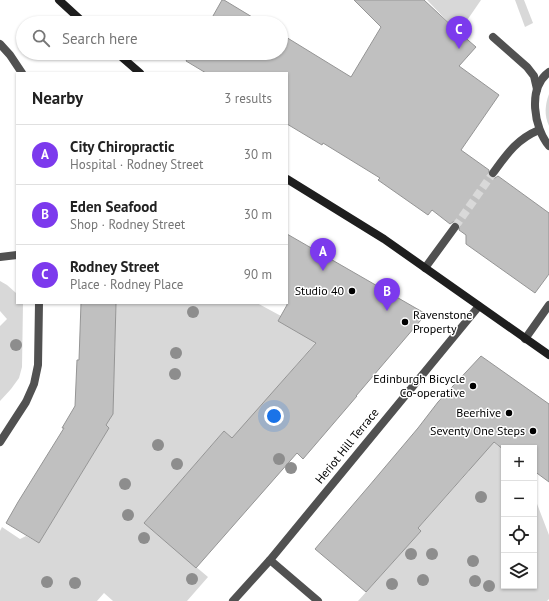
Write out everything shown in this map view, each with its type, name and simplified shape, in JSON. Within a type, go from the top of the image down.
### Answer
[{"type":"main road","points":[[59,0],[76,16]]},
{"type":"main road","points":[[126,60],[139,72]]},
{"type":"main road","points":[[288,180],[384,239],[549,355]]},
{"type":"street","points":[[493,37],[527,67],[534,76],[537,88],[535,105],[536,118],[539,130],[549,146]]},
{"type":"street","points":[[0,44],[10,55],[21,72]]},
{"type":"street","points":[[537,88],[545,75],[549,72]]},
{"type":"street","points":[[493,173],[516,144],[531,133],[539,130]]},
{"type":"street","points":[[425,268],[455,227]]},
{"type":"street","points":[[0,256],[16,255]]},
{"type":"street","points":[[0,442],[26,402],[34,384],[38,365],[39,304]]},
{"type":"street","name":"Heriot Hill Terrace","points":[[233,601],[270,560],[479,306]]},
{"type":"street","points":[[525,339],[549,306]]},
{"type":"street","points":[[270,560],[318,601]]},
{"type":"shaded area","points":[[427,0],[481,0],[459,32],[442,51],[434,43],[451,25]]},
{"type":"shaded area","points":[[515,0],[524,0],[533,23],[525,27]]},
{"type":"shaded area","points":[[549,94],[549,126],[546,118],[546,110]]},
{"type":"shaded area","points":[[0,281],[16,293],[16,304],[23,304],[22,367],[19,378],[0,401],[0,326],[7,319],[0,311]]},
{"type":"shaded area","points":[[116,304],[259,304],[281,316],[278,321],[316,342],[253,415],[295,452],[276,477],[224,431],[144,523],[208,577],[187,601],[113,601],[104,593],[97,601],[0,601],[0,531],[2,527],[20,539],[26,536],[39,543],[109,428],[106,425],[113,414]]},
{"type":"shaded area","points":[[469,425],[501,448],[501,589],[537,589],[537,504],[549,535],[549,599],[547,601],[358,601],[421,531],[418,528],[469,471]]},
{"type":"building","points":[[222,0],[224,0],[250,16],[213,16]]},
{"type":"building","points":[[354,0],[424,0],[476,47],[459,66],[499,95],[461,150],[489,170],[488,175],[490,178],[495,178],[498,176],[549,213],[549,274],[535,293],[466,244],[466,235],[459,230],[460,225],[458,222],[453,222],[450,224],[432,210],[428,215],[378,180],[380,178],[323,143],[322,145],[288,125],[288,72],[204,72],[186,61],[288,60],[288,38],[351,77],[381,27]]},
{"type":"building","points":[[288,235],[426,314],[303,459],[297,453],[196,568],[144,523],[224,431],[232,438],[316,343],[278,321],[287,305]]},
{"type":"building","points":[[81,304],[116,304],[113,414],[106,425],[109,428],[39,543],[6,523],[64,428],[62,428],[75,406],[77,360],[79,360]]},
{"type":"building","points":[[481,356],[549,404],[549,482],[537,473],[537,445],[501,445],[501,448],[494,442],[418,528],[421,531],[366,592],[315,549],[418,428],[438,402]]},
{"type":"tunnel","points":[[455,227],[493,173]]},
{"type":"place","name":"Rodney Street","points":[[459,49]]},
{"type":"place","name":"City Chiropractic","points":[[323,271]]},
{"type":"place","name":"Studio 40","points":[[352,291]]},
{"type":"place","name":"Eden Seafood","points":[[387,311]]},
{"type":"place","name":"Ravenstone Property","points":[[405,322]]},
{"type":"place","name":"Edinburgh Bicycle Co-operative","points":[[473,386]]},
{"type":"place","name":"Beerhive","points":[[509,413]]},
{"type":"place","name":"Seventy One Steps","points":[[533,431]]}]
